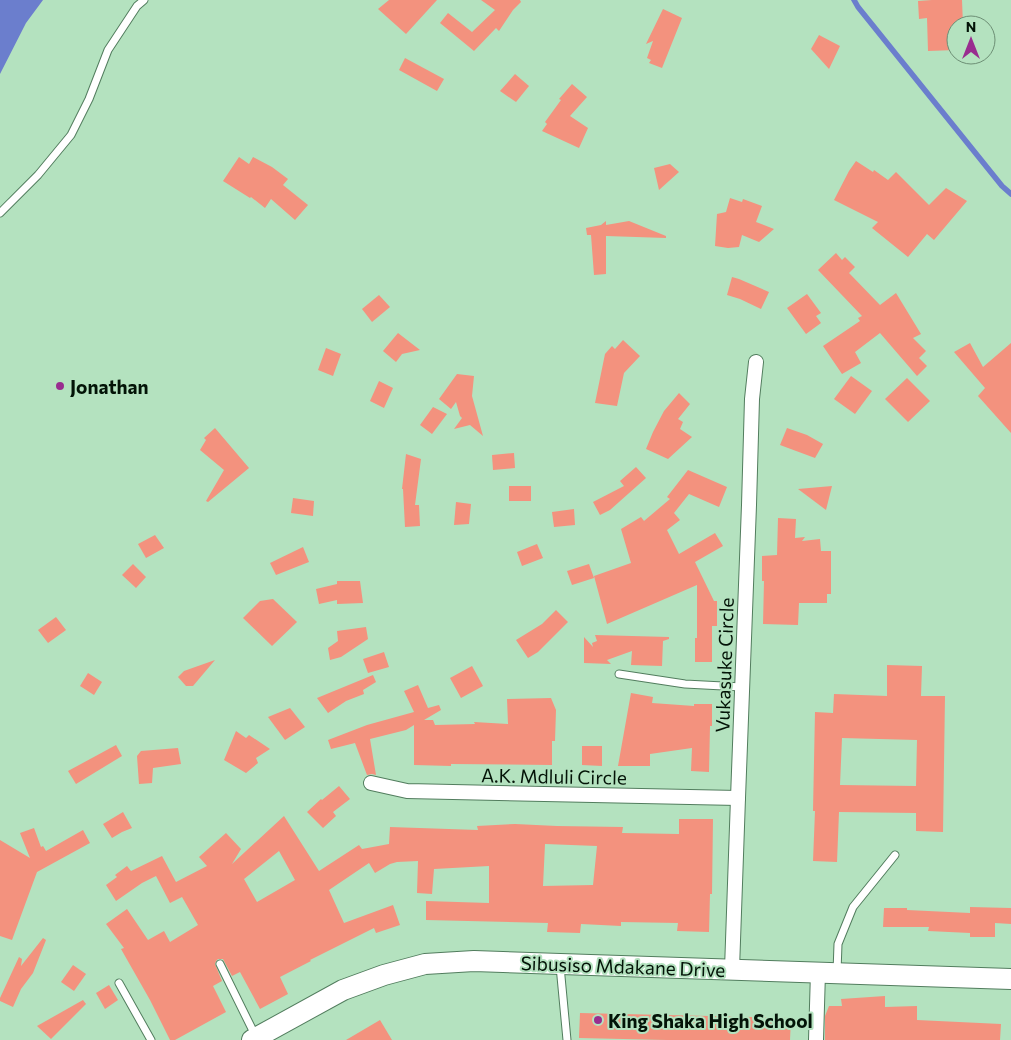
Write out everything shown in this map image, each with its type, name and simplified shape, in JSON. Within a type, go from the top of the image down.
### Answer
[{"type":"street","name":"Vukasuke Circle","points":[[732,969],[752,399],[756,362]]},
{"type":"street","name":"A.K. Mdluli Circle","points":[[371,783],[407,791],[738,798]]},
{"type":"street","name":"Sibusiso Mdakane Drive","points":[[254,1039],[343,990],[384,975],[425,964],[474,961],[1011,979]]},
{"type":"street","points":[[816,1040],[828,972]]},
{"type":"lane","points":[[0,213],[38,175],[71,135],[89,99],[108,50],[124,24],[137,6],[144,0]]},
{"type":"lane","points":[[618,674],[685,684],[742,687]]},
{"type":"lane","points":[[828,972],[853,907],[895,855]]},
{"type":"lane","points":[[220,964],[254,1039]]},
{"type":"lane","points":[[560,964],[568,1040]]},
{"type":"lane","points":[[119,983],[151,1040]]},
{"type":"water","points":[[0,0],[43,0],[26,23],[0,74]]},
{"type":"building","points":[[389,0],[437,0],[406,34],[378,9]]},
{"type":"building","points":[[481,0],[520,0],[521,2],[513,10],[499,31],[496,28],[474,51],[440,23],[448,13],[472,32],[495,10]]},
{"type":"building","points":[[962,0],[963,15],[946,15],[946,50],[928,51],[927,18],[919,19],[918,1]]},
{"type":"building","points":[[663,9],[682,18],[662,68],[649,63],[651,60],[647,58],[653,41],[646,44]]},
{"type":"building","points":[[819,35],[840,46],[829,69],[811,49]]},
{"type":"building","points":[[405,58],[444,79],[437,91],[399,70]]},
{"type":"building","points":[[515,74],[529,86],[516,102],[500,91]]},
{"type":"building","points":[[572,84],[587,97],[570,116],[588,128],[579,148],[542,131],[547,124],[545,122],[561,100],[559,99]]},
{"type":"building","points":[[239,157],[249,164],[253,157],[272,167],[288,179],[283,185],[308,205],[295,220],[271,199],[265,208],[251,197],[223,181]]},
{"type":"building","points":[[856,161],[888,180],[896,172],[929,205],[946,188],[967,201],[934,240],[927,234],[908,257],[872,228],[878,222],[834,200]]},
{"type":"building","points":[[670,164],[679,172],[659,190],[654,168]]},
{"type":"building","points":[[730,198],[742,202],[743,199],[762,206],[756,222],[774,229],[759,242],[742,235],[739,247],[715,246],[717,214],[726,212]]},
{"type":"building","points":[[606,221],[606,225],[629,221],[666,236],[666,238],[606,236],[606,274],[594,275],[591,235],[587,235],[586,228],[601,225]]},
{"type":"building","points":[[836,253],[842,260],[845,257],[855,267],[849,273],[880,305],[896,293],[921,334],[913,338],[926,351],[919,358],[927,366],[917,376],[880,333],[855,352],[861,363],[842,374],[823,346],[860,321],[858,318],[862,316],[818,270]]},
{"type":"building","points":[[732,277],[769,292],[761,309],[727,295]]},
{"type":"building","points":[[807,294],[821,313],[816,316],[821,323],[806,334],[787,308]]},
{"type":"building","points":[[379,295],[390,307],[372,322],[362,309]]},
{"type":"building","points":[[398,333],[420,350],[402,354],[396,362],[383,351]]},
{"type":"building","points":[[623,340],[640,356],[624,373],[617,406],[595,403],[605,354],[612,346],[615,349]]},
{"type":"building","points":[[970,343],[983,367],[1011,343],[1011,433],[978,396],[985,388],[954,352]]},
{"type":"building","points":[[326,348],[341,354],[333,376],[318,370]]},
{"type":"building","points":[[457,374],[474,376],[472,396],[483,436],[470,425],[454,429],[462,418],[456,402],[451,409],[439,399]]},
{"type":"building","points":[[851,376],[872,391],[855,414],[834,399]]},
{"type":"building","points":[[907,378],[930,401],[908,422],[885,399]]},
{"type":"building","points":[[379,381],[393,388],[384,408],[370,401]]},
{"type":"building","points":[[679,393],[690,404],[678,419],[683,422],[680,429],[692,437],[668,459],[646,449],[664,411]]},
{"type":"building","points":[[433,407],[447,414],[432,434],[420,425]]},
{"type":"building","points":[[215,428],[249,468],[208,502],[206,501],[224,470],[200,450],[206,440],[204,438]]},
{"type":"building","points":[[787,428],[807,435],[823,444],[815,458],[780,445]]},
{"type":"building","points":[[514,453],[515,468],[493,470],[492,455]]},
{"type":"building","points":[[406,454],[421,459],[415,505],[419,505],[420,526],[405,527],[402,489]]},
{"type":"building","points":[[636,467],[646,478],[610,510],[600,515],[593,502],[624,486],[620,481]]},
{"type":"building","points":[[688,470],[727,487],[719,507],[689,494],[674,513],[680,520],[667,530],[679,554],[715,533],[723,546],[695,562],[714,601],[717,601],[717,626],[712,626],[712,662],[695,662],[697,585],[607,624],[594,576],[631,563],[621,529],[641,517],[644,521],[670,499],[667,497]]},
{"type":"building","points":[[509,486],[531,486],[531,501],[509,501]]},
{"type":"building","points":[[832,486],[826,510],[798,489]]},
{"type":"building","points":[[293,498],[314,501],[313,516],[291,513]]},
{"type":"building","points":[[456,502],[471,504],[469,524],[454,525]]},
{"type":"building","points":[[574,509],[575,525],[554,527],[552,512]]},
{"type":"building","points":[[778,518],[796,519],[795,538],[805,537],[802,541],[820,539],[821,551],[831,551],[831,594],[827,594],[827,603],[799,603],[798,625],[763,624],[764,581],[762,581],[762,556],[777,555]]},
{"type":"building","points":[[155,535],[164,548],[146,558],[138,544]]},
{"type":"building","points":[[537,544],[543,558],[522,566],[517,552]]},
{"type":"building","points":[[303,547],[309,562],[276,575],[270,563]]},
{"type":"building","points":[[133,564],[146,577],[136,588],[122,575]]},
{"type":"building","points":[[589,564],[594,578],[572,585],[567,571]]},
{"type":"building","points":[[337,581],[360,581],[363,603],[337,604],[337,600],[319,604],[316,589],[337,584]]},
{"type":"building","points":[[273,599],[297,622],[272,646],[243,618],[260,601]]},
{"type":"building","points":[[556,610],[568,622],[538,652],[528,658],[516,640],[542,624]]},
{"type":"building","points":[[56,617],[66,630],[48,643],[38,630]]},
{"type":"building","points":[[366,627],[368,639],[341,657],[330,660],[328,648],[338,641],[337,631]]},
{"type":"building","points":[[595,635],[669,637],[669,639],[663,641],[662,666],[631,665],[632,651],[607,660],[611,664],[584,663],[584,637],[593,647],[592,643],[597,641]]},
{"type":"building","points":[[384,652],[389,667],[368,673],[363,659]]},
{"type":"building","points":[[215,660],[193,686],[186,686],[178,677],[184,671]]},
{"type":"building","points":[[887,665],[922,666],[921,696],[945,696],[943,832],[916,831],[916,813],[839,812],[837,862],[813,861],[815,712],[833,713],[834,694],[887,696]],"holes":[[[842,738],[917,740],[916,786],[840,785]]]},
{"type":"building","points":[[472,666],[483,686],[461,698],[450,678]]},
{"type":"building","points":[[88,673],[102,682],[94,695],[80,686]]},
{"type":"building","points":[[373,675],[376,682],[363,690],[364,694],[346,701],[328,713],[317,698]]},
{"type":"building","points":[[418,685],[428,708],[439,705],[441,710],[424,720],[433,720],[435,725],[475,724],[474,722],[508,724],[507,699],[551,698],[556,710],[555,741],[552,741],[552,765],[414,765],[414,725],[406,730],[370,739],[376,775],[367,775],[355,743],[331,749],[328,740],[367,725],[414,712],[404,691]]},
{"type":"building","points":[[631,693],[653,697],[652,703],[694,706],[694,704],[712,704],[709,772],[691,771],[692,748],[650,754],[650,766],[618,766]]},
{"type":"building","points":[[290,708],[305,727],[285,740],[268,717]]},
{"type":"building","points":[[236,731],[246,738],[249,735],[270,749],[256,758],[258,763],[246,773],[224,760]]},
{"type":"building","points":[[116,745],[122,756],[76,784],[68,771]]},
{"type":"building","points":[[582,746],[602,746],[602,766],[582,765]]},
{"type":"building","points":[[178,748],[181,764],[153,768],[152,783],[139,784],[137,756],[141,751]]},
{"type":"building","points":[[339,786],[350,799],[333,812],[336,816],[323,828],[307,812]]},
{"type":"building","points":[[123,812],[132,828],[112,838],[103,824]]},
{"type":"building","points":[[284,816],[319,871],[359,845],[362,849],[389,844],[390,827],[478,830],[477,826],[515,824],[623,827],[622,833],[679,834],[679,819],[713,819],[712,894],[710,894],[709,932],[677,931],[678,923],[621,922],[621,926],[581,924],[580,933],[547,932],[548,923],[426,920],[426,901],[489,903],[489,866],[434,869],[432,894],[417,893],[418,861],[397,862],[375,873],[369,863],[329,890],[344,923],[393,905],[400,925],[376,933],[374,928],[280,977],[288,994],[260,1009],[240,972],[232,976],[223,959],[218,959],[215,964],[222,981],[213,986],[226,1012],[175,1040],[170,1040],[121,949],[124,948],[106,924],[127,909],[148,940],[164,931],[170,942],[198,925],[182,897],[170,903],[156,876],[116,901],[106,885],[127,866],[131,871],[162,856],[176,882],[207,866],[199,857],[226,833],[241,849],[232,864]],"holes":[[[545,844],[597,846],[593,885],[543,886]],[[279,851],[295,880],[257,902],[244,879]]]},
{"type":"building","points":[[34,828],[41,847],[43,846],[46,851],[83,830],[90,843],[37,872],[12,940],[0,936],[0,840],[30,858],[20,833]]},
{"type":"building","points":[[970,907],[1011,908],[1011,924],[995,923],[995,937],[970,937],[970,933],[928,931],[929,927],[883,927],[884,908],[970,913]]},
{"type":"building","points":[[43,938],[46,940],[33,973],[21,989],[13,1007],[0,1001],[19,957],[22,959],[21,966]]},
{"type":"building","points":[[73,965],[86,974],[74,991],[61,982]]},
{"type":"building","points":[[109,985],[118,1000],[105,1009],[96,993]]},
{"type":"building","points":[[885,996],[885,1007],[917,1006],[917,1020],[1001,1024],[1000,1040],[825,1040],[825,1016],[829,1006],[842,1006],[841,999]]},
{"type":"building","points":[[83,1000],[86,1004],[51,1039],[37,1026]]},
{"type":"building","points":[[580,1013],[791,1018],[790,1040],[579,1038]]},
{"type":"building","points":[[380,1020],[392,1040],[346,1040]]},
{"type":"waterway","points":[[854,0],[1002,186],[1011,194]]},
{"type":"place","name":"Jonathan","points":[[60,386]]},
{"type":"place","name":"King Shaka High School","points":[[598,1020]]}]
